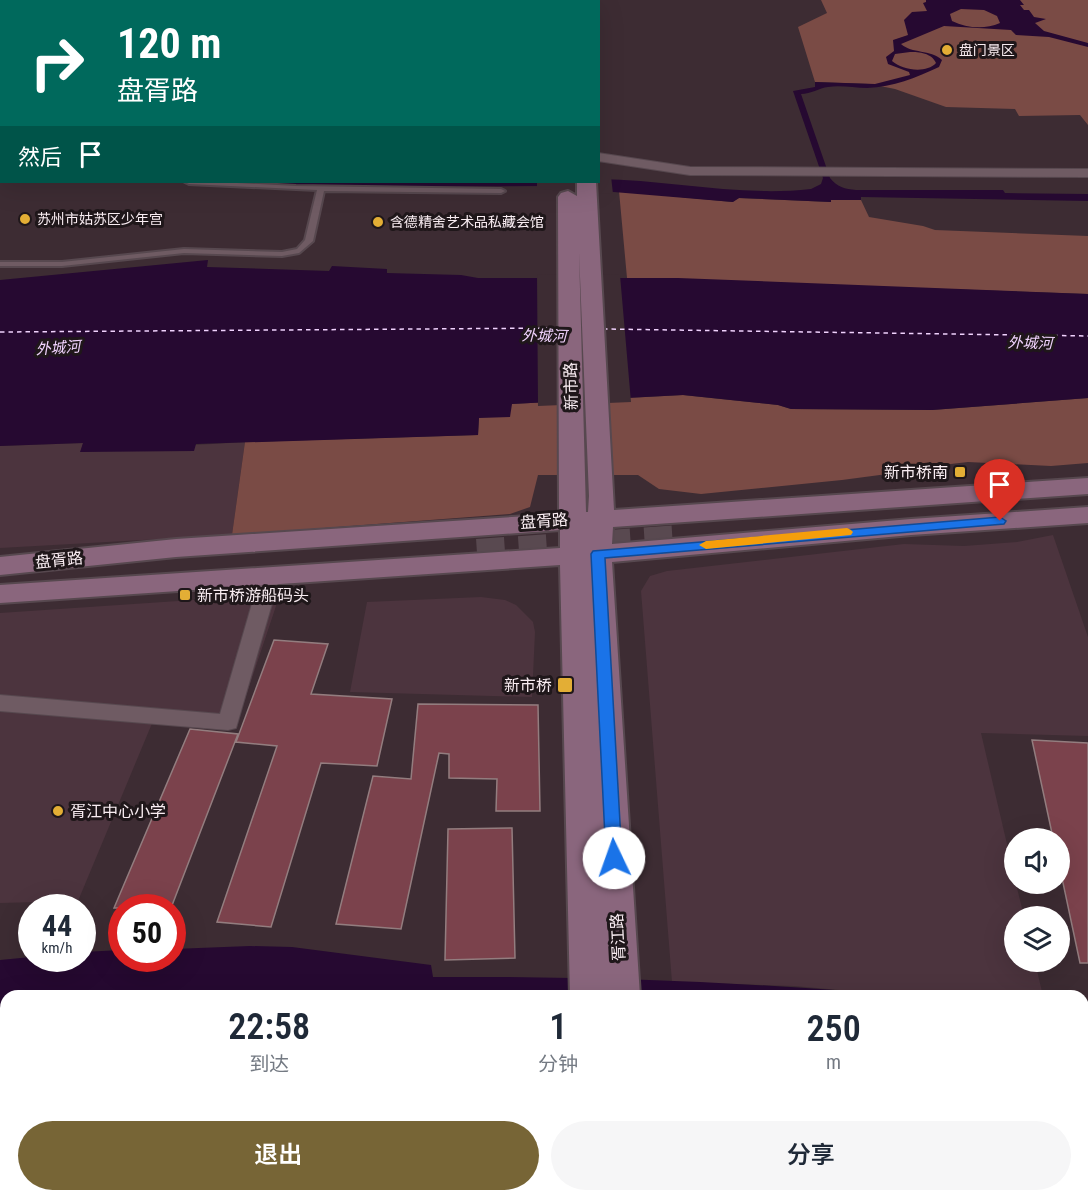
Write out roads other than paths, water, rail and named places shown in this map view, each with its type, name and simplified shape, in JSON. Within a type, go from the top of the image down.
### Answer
[{"type":"main road","name":"新市路","points":[[568,183],[587,508]]},
{"type":"main road","name":"新市路","points":[[586,183],[587,555]]},
{"type":"main road","name":"盘胥路","points":[[0,566],[587,508],[1088,486]]},
{"type":"main road","points":[[1088,486],[985,501],[687,530],[1003,515],[1088,514]]},
{"type":"main road","name":"盘胥路","points":[[0,594],[587,555],[1088,514]]},
{"type":"main road","points":[[35,592],[191,573],[477,544],[42,562]]},
{"type":"main road","name":"胥江路","points":[[587,555],[602,928],[590,990]]},
{"type":"main road","name":"胥江路","points":[[602,928],[619,990]]},
{"type":"street","points":[[600,157],[690,171],[1088,173]]},
{"type":"street","points":[[0,703],[228,722],[270,576]]},
{"type":"lane","points":[[208,183],[321,189],[501,186]]},
{"type":"lane","points":[[0,264],[62,264],[184,251],[282,254],[299,251],[309,241],[321,189]]},
{"type":"water","points":[[926,0],[1020,0],[1024,5],[1020,5],[1024,10],[1029,10],[1034,17],[1046,19],[1035,23],[1044,31],[1088,43],[1088,47],[1049,37],[1016,35],[1011,30],[944,26],[901,44],[942,60],[939,67],[886,86],[867,88],[833,86],[801,94],[830,178],[835,184],[856,190],[1003,190],[1005,193],[1088,194],[1088,201],[861,197],[861,200],[831,200],[831,202],[739,198],[733,202],[542,186],[370,187],[370,185],[344,185],[343,187],[241,183],[600,183],[600,179],[731,190],[811,189],[821,184],[823,178],[793,91],[815,87],[815,82],[875,84],[910,75],[909,72],[888,64],[886,57],[894,51],[893,40],[908,35],[904,20],[912,12],[927,11],[923,3]],"holes":[[[961,9],[984,10],[997,16],[1000,23],[988,27],[964,25],[952,21],[950,14]],[[895,54],[928,55],[936,63],[926,69],[914,70],[892,61]]]},
{"type":"water","name":"外城河","points":[[208,260],[207,267],[329,271],[332,266],[387,269],[387,273],[461,275],[478,278],[678,278],[1088,294],[1088,398],[932,410],[791,409],[778,405],[683,395],[512,404],[510,417],[479,418],[478,435],[196,444],[194,451],[80,452],[83,443],[0,446],[0,280]]},
{"type":"water","points":[[292,947],[431,965],[433,977],[670,981],[828,990],[0,990],[0,960],[18,958],[18,972],[96,972],[96,951],[108,951],[108,972],[186,972],[186,948]]},
{"type":"tunnel","points":[[477,553],[681,539]]},
{"type":"place","name":"盘门景区","points":[[947,50]]},
{"type":"place","name":"苏州市姑苏区少年宫","points":[[25,219]]},
{"type":"place","name":"含德精舍艺术品私藏会馆","points":[[378,222]]},
{"type":"place","name":"新市桥南","points":[[960,472]]},
{"type":"place","name":"新市桥游船码头","points":[[185,595]]},
{"type":"place","name":"新市桥","points":[[565,685]]},
{"type":"place","name":"胥江中心小学","points":[[58,811]]}]
